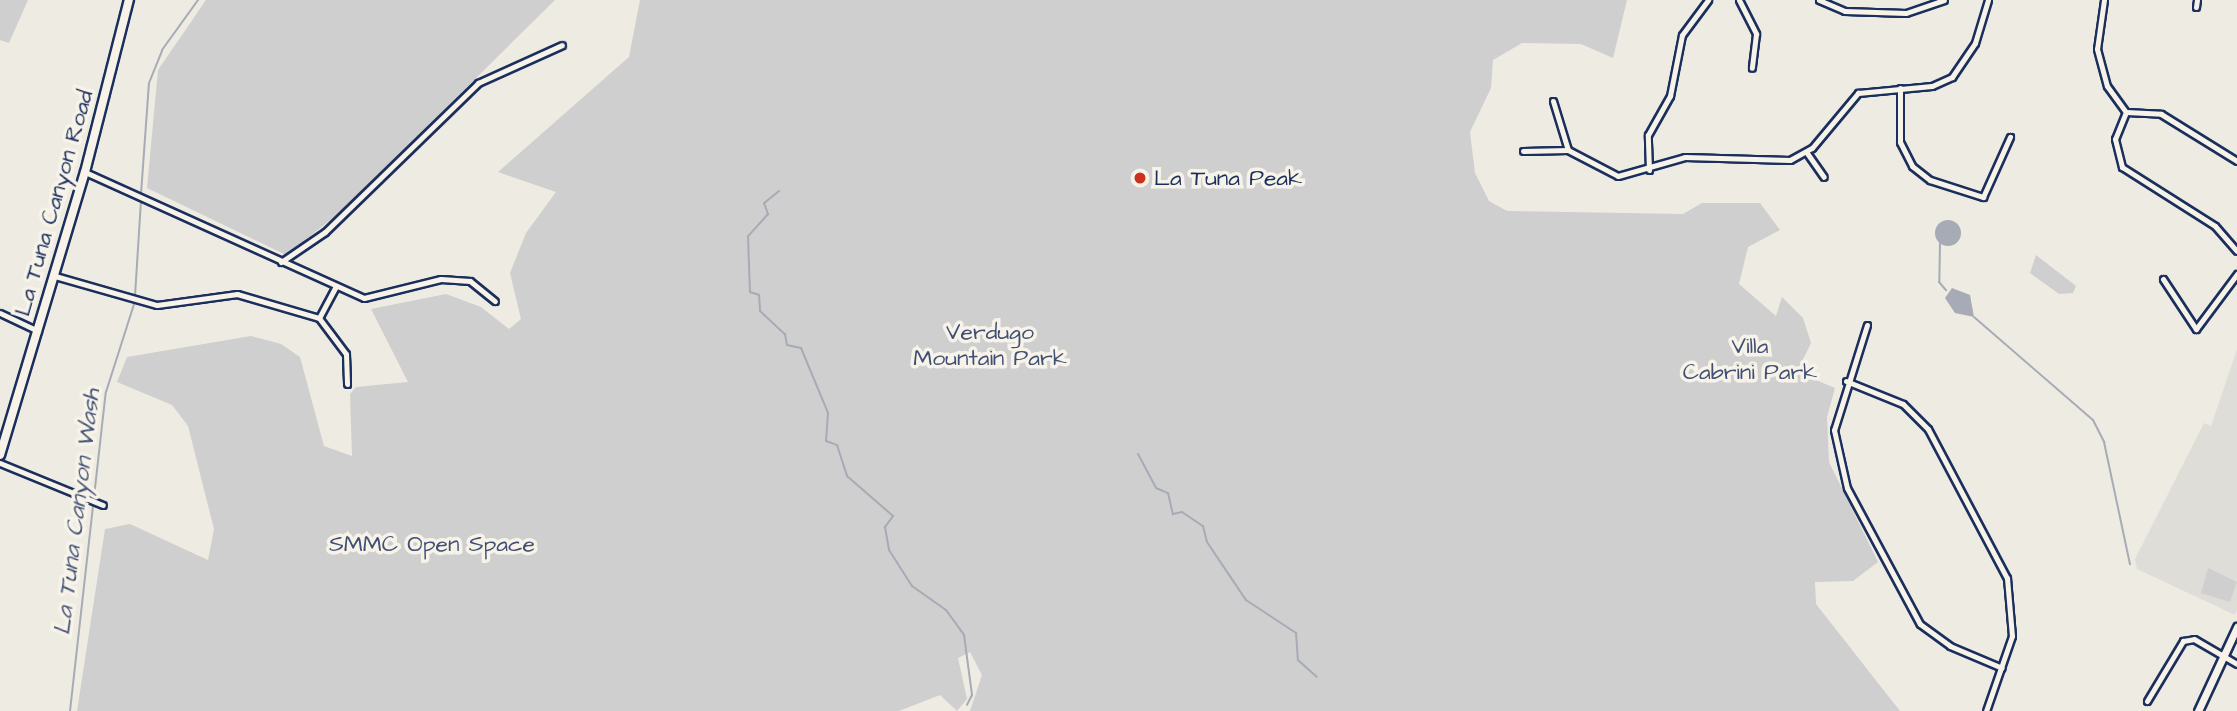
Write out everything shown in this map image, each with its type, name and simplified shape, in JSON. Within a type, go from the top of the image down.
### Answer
[{"type":"main road","name":"La Tuna Canyon Road","points":[[0,456],[85,172],[129,0]]},
{"type":"street","points":[[1649,170],[1648,135],[1670,96],[1682,34],[1708,0]]},
{"type":"street","points":[[1739,0],[1756,34],[1752,68]]},
{"type":"street","points":[[1819,0],[1845,11],[1906,13],[1944,0]]},
{"type":"street","points":[[1523,151],[1568,150],[1609,175],[1649,170],[1685,157],[1774,161],[1807,152],[1849,100],[1865,90],[1932,86],[1952,77],[1975,43],[1988,0]]},
{"type":"street","points":[[2104,0],[2097,49],[2107,86],[2126,112]]},
{"type":"street","points":[[2196,7],[2197,0]]},
{"type":"street","points":[[281,262],[325,232],[478,83],[562,45]]},
{"type":"street","points":[[1900,88],[1900,142],[1912,166],[1940,184],[1985,195],[2010,137]]},
{"type":"street","points":[[1553,101],[1568,150]]},
{"type":"street","points":[[2126,112],[2161,114],[2237,160]]},
{"type":"street","points":[[2126,112],[2115,139],[2122,167],[2215,226],[2237,251]]},
{"type":"street","points":[[1807,152],[1824,177]]},
{"type":"street","points":[[85,172],[281,262],[375,300],[441,279],[470,281],[495,301]]},
{"type":"street","points":[[2163,279],[2196,328],[2237,274]]},
{"type":"street","points":[[55,276],[135,300],[165,306],[237,294],[319,318],[346,354],[347,384]]},
{"type":"street","points":[[319,318],[336,286]]},
{"type":"street","points":[[0,313],[38,331]]},
{"type":"street","points":[[1867,324],[1846,380],[1834,430],[1836,459],[1920,624],[1950,646],[2002,668]]},
{"type":"street","points":[[1846,380],[1903,404],[1944,455],[2013,599],[2002,668],[1986,711]]},
{"type":"street","points":[[0,463],[97,505]]},
{"type":"street","points":[[2197,711],[2237,627]]},
{"type":"street","points":[[2147,701],[2183,641],[2194,639],[2237,664]]},
{"type":"shaded area","points":[[1948,220],[1957,224],[1961,233],[1957,242],[1948,246],[1939,242],[1935,233],[1939,224]]},
{"type":"shaded area","points":[[1952,288],[1970,295],[1974,317],[1955,313],[1945,298]]},
{"type":"shaded area","points":[[2237,349],[2235,615],[2137,569],[2135,559],[2204,423],[2211,426]]},
{"type":"green space","points":[[0,0],[28,0],[9,43],[0,40]]},
{"type":"green space","points":[[206,0],[555,0],[338,214],[286,255],[147,188],[158,70]]},
{"type":"green space","name":"Verdugo Mountain Park","points":[[640,0],[1627,0],[1613,58],[1581,44],[1522,43],[1493,60],[1491,88],[1470,132],[1475,173],[1489,201],[1507,211],[1683,214],[1702,203],[1760,203],[1780,230],[1748,247],[1739,284],[1776,316],[1782,297],[1803,318],[1811,343],[1797,372],[1835,388],[1827,417],[1829,462],[1878,562],[1853,581],[1815,582],[1816,604],[1900,711],[970,711],[982,675],[970,652],[958,658],[967,699],[957,711],[940,695],[899,711],[77,711],[105,529],[130,524],[208,560],[214,529],[188,426],[172,405],[117,382],[127,357],[251,336],[281,344],[300,357],[324,446],[352,456],[350,394],[356,387],[408,382],[371,309],[446,294],[481,307],[509,329],[521,319],[510,273],[526,233],[556,192],[498,172],[629,57]]},
{"type":"green space","points":[[2036,255],[2076,286],[2073,293],[2059,294],[2030,273]]},
{"type":"green space","points":[[2208,568],[2237,582],[2230,602],[2201,593]]},
{"type":"waterway","name":"La Tuna Canyon Wash","points":[[141,194],[149,83],[162,50],[198,0]]},
{"type":"waterway","points":[[779,191],[764,203],[768,214],[748,236],[750,292],[759,295],[760,311],[785,334],[787,345],[801,348],[828,413],[826,441],[837,445],[847,476],[893,516],[885,527],[889,550],[912,586],[946,610],[964,635],[972,695],[967,705]]},
{"type":"waterway","name":"La Tuna Canyon Wash","points":[[135,296],[141,200]]},
{"type":"waterway","points":[[1940,243],[1939,282],[1946,290]]},
{"type":"waterway","name":"La Tuna Canyon Wash","points":[[70,711],[106,392],[135,301]]},
{"type":"waterway","points":[[1974,317],[2093,420],[2104,442],[2130,564]]},
{"type":"waterway","points":[[1138,454],[1156,488],[1168,493],[1173,514],[1182,512],[1203,526],[1207,542],[1246,600],[1296,633],[1298,660],[1317,677]]},
{"type":"place","name":"La Tuna Peak","points":[[1140,178]]},
{"type":"park label","name":"Villa Cabrini Park","points":[[1750,359]]},
{"type":"park label","name":"SMMC Open Space","points":[[432,544]]}]
